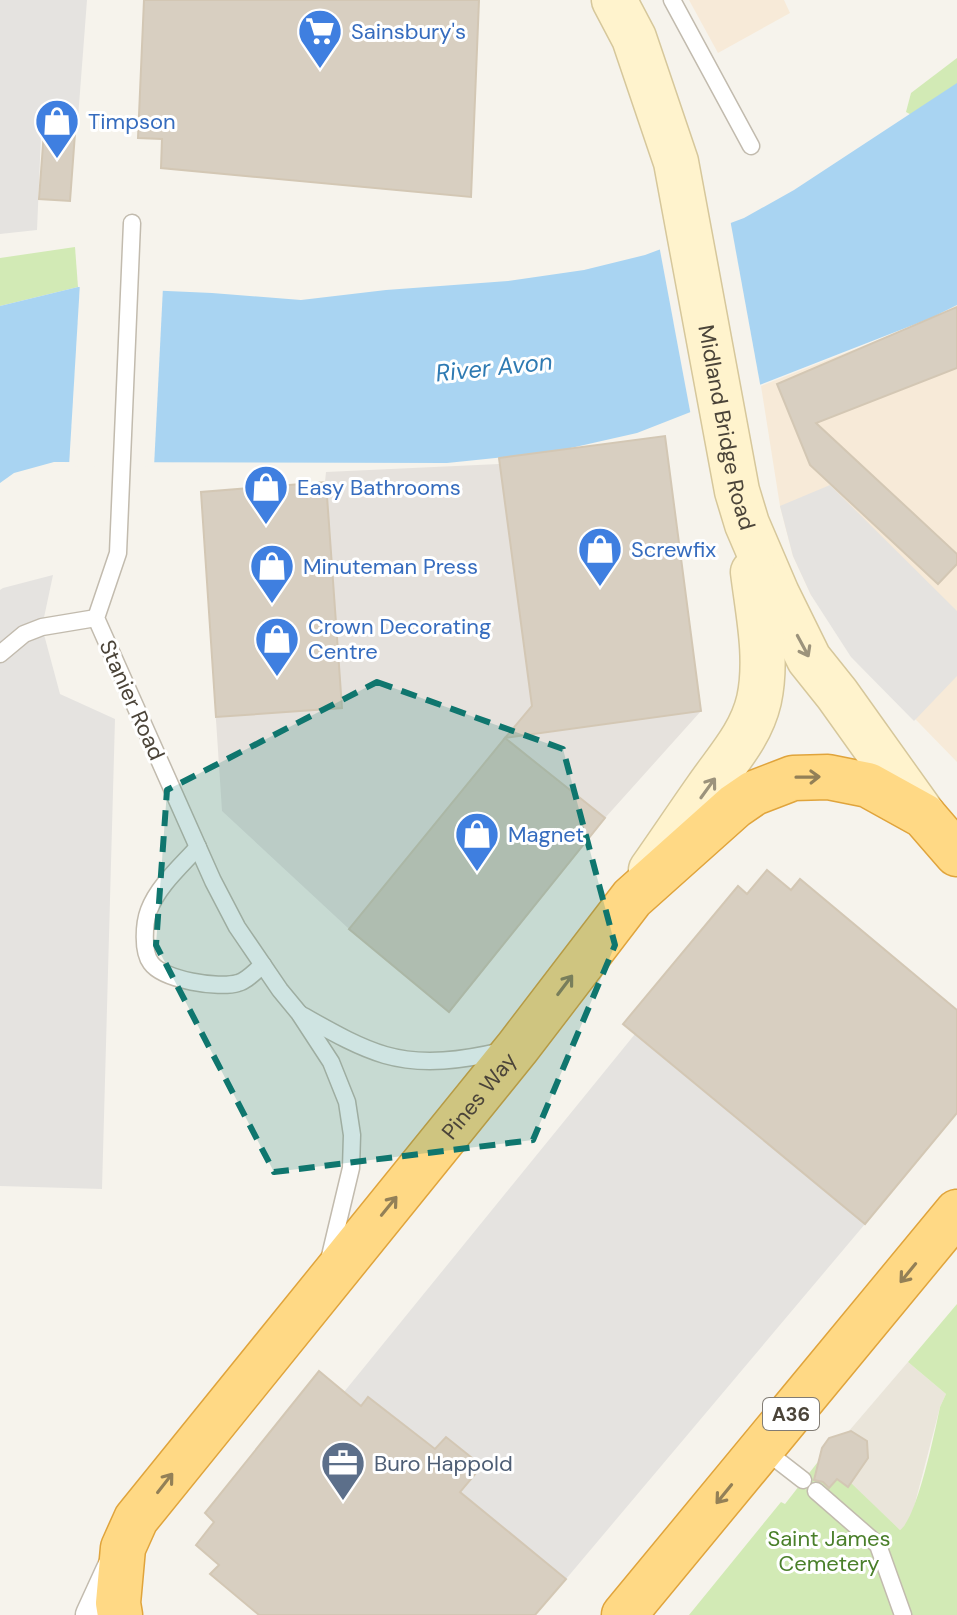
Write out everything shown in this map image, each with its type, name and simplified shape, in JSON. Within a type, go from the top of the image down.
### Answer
[{"type":"highway","name":"Pines Way","points":[[120,1615],[118,1603],[123,1548],[136,1519],[518,1047],[632,898],[735,806],[754,793],[793,778],[828,777],[868,785],[924,816],[957,854]]},
{"type":"highway","name":"A36","points":[[624,1615],[957,1212]]},
{"type":"main road","name":"Midland Bridge Road","points":[[614,0],[634,38],[676,162],[742,508],[788,619],[809,659],[924,816]]},
{"type":"main road","points":[[632,898],[709,785],[735,753],[751,724],[759,700],[763,667],[761,635],[742,508]]},
{"type":"street","points":[[92,1615],[123,1548]]},
{"type":"lane","points":[[672,0],[751,146]]},
{"type":"lane","name":"Stanier Road","points":[[132,223],[118,541],[115,562],[96,618],[237,927],[331,1062],[347,1102],[352,1135],[349,1179],[322,1289]]},
{"type":"lane","points":[[2,649],[24,634],[42,627],[96,618]]},
{"type":"lane","points":[[198,847],[164,885],[149,910],[143,938],[151,963],[168,975],[224,985],[241,983],[263,965]]},
{"type":"lane","points":[[299,1013],[352,1042],[385,1055],[413,1060],[465,1060],[518,1047]]},
{"type":"lane","points":[[762,1448],[810,1485],[878,1545],[903,1615]]},
{"type":"highlighted area","points":[[377,682],[563,749],[615,945],[533,1140],[274,1172],[156,945],[167,790]]},
{"type":"shaded area","points":[[0,0],[87,0],[78,118],[42,112],[37,230],[0,234]]},
{"type":"shaded area","points":[[689,0],[784,0],[790,13],[718,53]]},
{"type":"shaded area","points":[[957,305],[957,762],[884,687],[811,595],[793,556],[780,506],[761,386],[922,323]]},
{"type":"shaded area","points":[[665,436],[701,711],[605,818],[449,1012],[349,929],[222,811],[201,492],[325,482],[326,472],[499,464],[499,458]]},
{"type":"shaded area","points":[[830,485],[957,611],[957,676],[914,721],[851,657],[811,595],[793,556],[780,506]]},
{"type":"shaded area","points":[[53,575],[42,627],[60,694],[115,719],[102,1189],[0,1186],[0,590]]},
{"type":"shaded area","points":[[635,1034],[865,1224],[566,1579],[460,1492],[482,1466],[446,1437],[426,1460],[344,1392]]},
{"type":"shaded area","points":[[908,1362],[946,1394],[913,1511],[900,1530],[851,1484],[848,1487],[817,1463],[829,1438],[843,1438]]},
{"type":"green space","points":[[957,58],[957,99],[919,119],[906,112],[911,93]]},
{"type":"green space","points":[[75,247],[78,287],[0,306],[0,258]]},
{"type":"green space","name":"Saint James Cemetery","points":[[957,1304],[957,1615],[689,1615],[781,1502],[785,1504],[817,1463],[847,1486],[851,1483],[900,1530],[913,1510],[919,1493],[946,1394],[908,1362]]},
{"type":"water","name":"River Avon","points":[[957,83],[957,305],[931,318],[637,433],[553,452],[447,463],[54,462],[14,473],[0,483],[0,306],[78,287],[301,300],[508,281],[584,270],[645,255],[744,218],[794,190]]},
{"type":"pier","points":[[730,219],[761,389],[691,416],[659,245]]},
{"type":"pier","points":[[80,283],[163,287],[154,467],[69,466]]},
{"type":"building","name":"Sainsbury's","points":[[144,0],[479,0],[471,197],[161,168],[162,139],[138,138]]},
{"type":"building","name":"Timpson","points":[[45,118],[76,120],[70,201],[39,199]]},
{"type":"building","points":[[957,307],[957,368],[816,423],[957,554],[957,564],[938,584],[810,465],[777,384]]},
{"type":"building","name":"Screwfix","points":[[665,436],[701,711],[505,738],[532,706],[499,458]]},
{"type":"building","points":[[326,482],[342,708],[216,717],[201,492]]},
{"type":"building","name":"Magnet","points":[[505,738],[605,818],[449,1012],[349,929]]},
{"type":"building","points":[[767,870],[791,890],[800,879],[957,1010],[957,1113],[865,1224],[623,1024],[738,886],[747,894]]},
{"type":"building","name":"Buro Happold","points":[[319,1371],[361,1406],[368,1397],[435,1449],[446,1437],[482,1466],[460,1492],[566,1579],[535,1615],[259,1615],[210,1574],[219,1565],[196,1545],[214,1522],[205,1513]]},
{"type":"building","points":[[851,1431],[867,1441],[868,1458],[848,1487],[837,1479],[829,1488],[823,1482],[814,1480],[822,1448],[829,1438]]},
{"type":"place","name":"Sainsbury's","points":[[320,70]]},
{"type":"place","name":"Timpson","points":[[57,160]]},
{"type":"place","name":"Easy Bathrooms","points":[[266,526]]},
{"type":"place","name":"Screwfix","points":[[600,588]]},
{"type":"place","name":"Minuteman Press","points":[[272,605]]},
{"type":"place","name":"Crown Decorating Centre","points":[[277,678]]},
{"type":"place","name":"Magnet","points":[[477,873]]},
{"type":"place","name":"Buro Happold","points":[[343,1502]]}]
